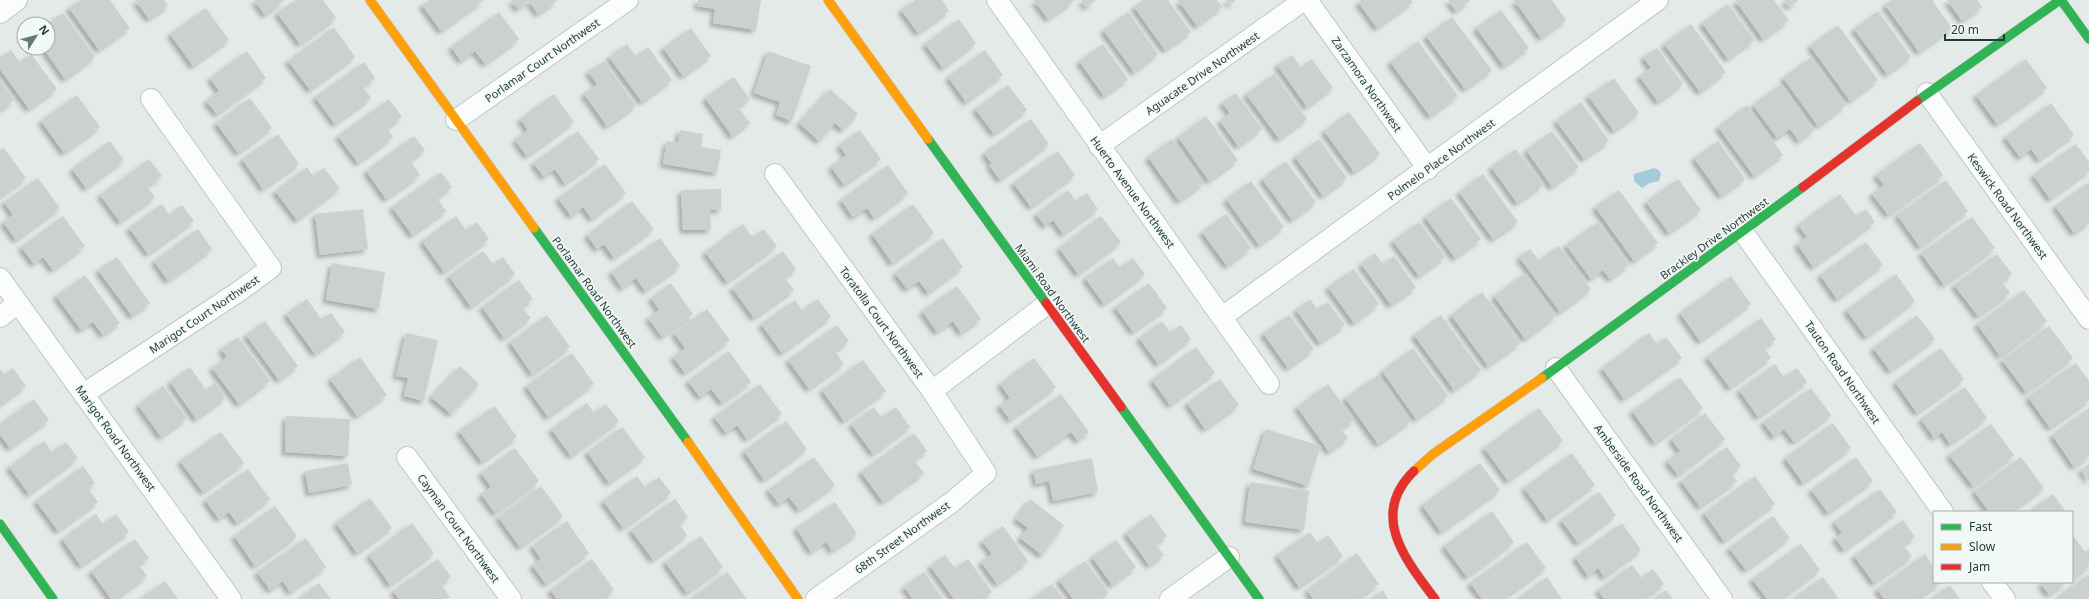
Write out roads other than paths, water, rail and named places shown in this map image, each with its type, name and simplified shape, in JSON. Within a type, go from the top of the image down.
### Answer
[{"type":"street","points":[[0,13],[17,0]]},
{"type":"street","name":"Porlamar Road Northwest","points":[[370,0],[658,400],[798,599]]},
{"type":"street","name":"Porlamar Court Northwest","points":[[456,120],[628,0]]},
{"type":"street","name":"Miami Road Northwest","points":[[828,0],[1259,599]]},
{"type":"street","name":"Huerto Avenue Northwest","points":[[997,0],[1269,384]]},
{"type":"street","name":"Aguacate Drive Northwest","points":[[1099,146],[1306,0]]},
{"type":"street","name":"Zarzamora Northwest","points":[[1306,0],[1428,169]]},
{"type":"street","name":"Polmelo Place Northwest","points":[[1222,317],[1428,169],[1658,0]]},
{"type":"street","points":[[2061,0],[2089,39]]},
{"type":"street","name":"Brackley Drive Northwest","points":[[1435,599],[1406,558],[1398,543],[1392,526],[1392,504],[1402,485],[1433,454],[1556,368],[1743,232],[1928,93],[2061,0]]},
{"type":"street","name":"Keswick Road Northwest","points":[[1928,93],[2089,319]]},
{"type":"street","name":"Marigot Court Northwest","points":[[85,394],[238,292],[271,268],[151,99]]},
{"type":"street","name":"Toratolla Court Northwest","points":[[775,174],[932,391],[986,473]]},
{"type":"street","name":"Tauton Road Northwest","points":[[1743,232],[1942,511]]},
{"type":"street","name":"Marigot Road Northwest","points":[[0,278],[85,394],[231,599]]},
{"type":"street","points":[[0,316],[18,303]]},
{"type":"street","points":[[932,391],[1047,304]]},
{"type":"street","name":"Amberside Road Northwest","points":[[1556,368],[1722,599]]},
{"type":"street","name":"Cayman Court Northwest","points":[[407,457],[511,599]]},
{"type":"street","name":"68th Street Northwest","points":[[816,599],[952,502],[986,473]]},
{"type":"street","points":[[0,524],[53,599]]},
{"type":"street","points":[[1170,599],[1229,557]]},
{"type":"street","points":[[1993,583],[2005,599]]},
{"type":"water","points":[[1654,168],[1659,170],[1661,174],[1659,181],[1650,183],[1642,188],[1634,181],[1634,174]]}]
